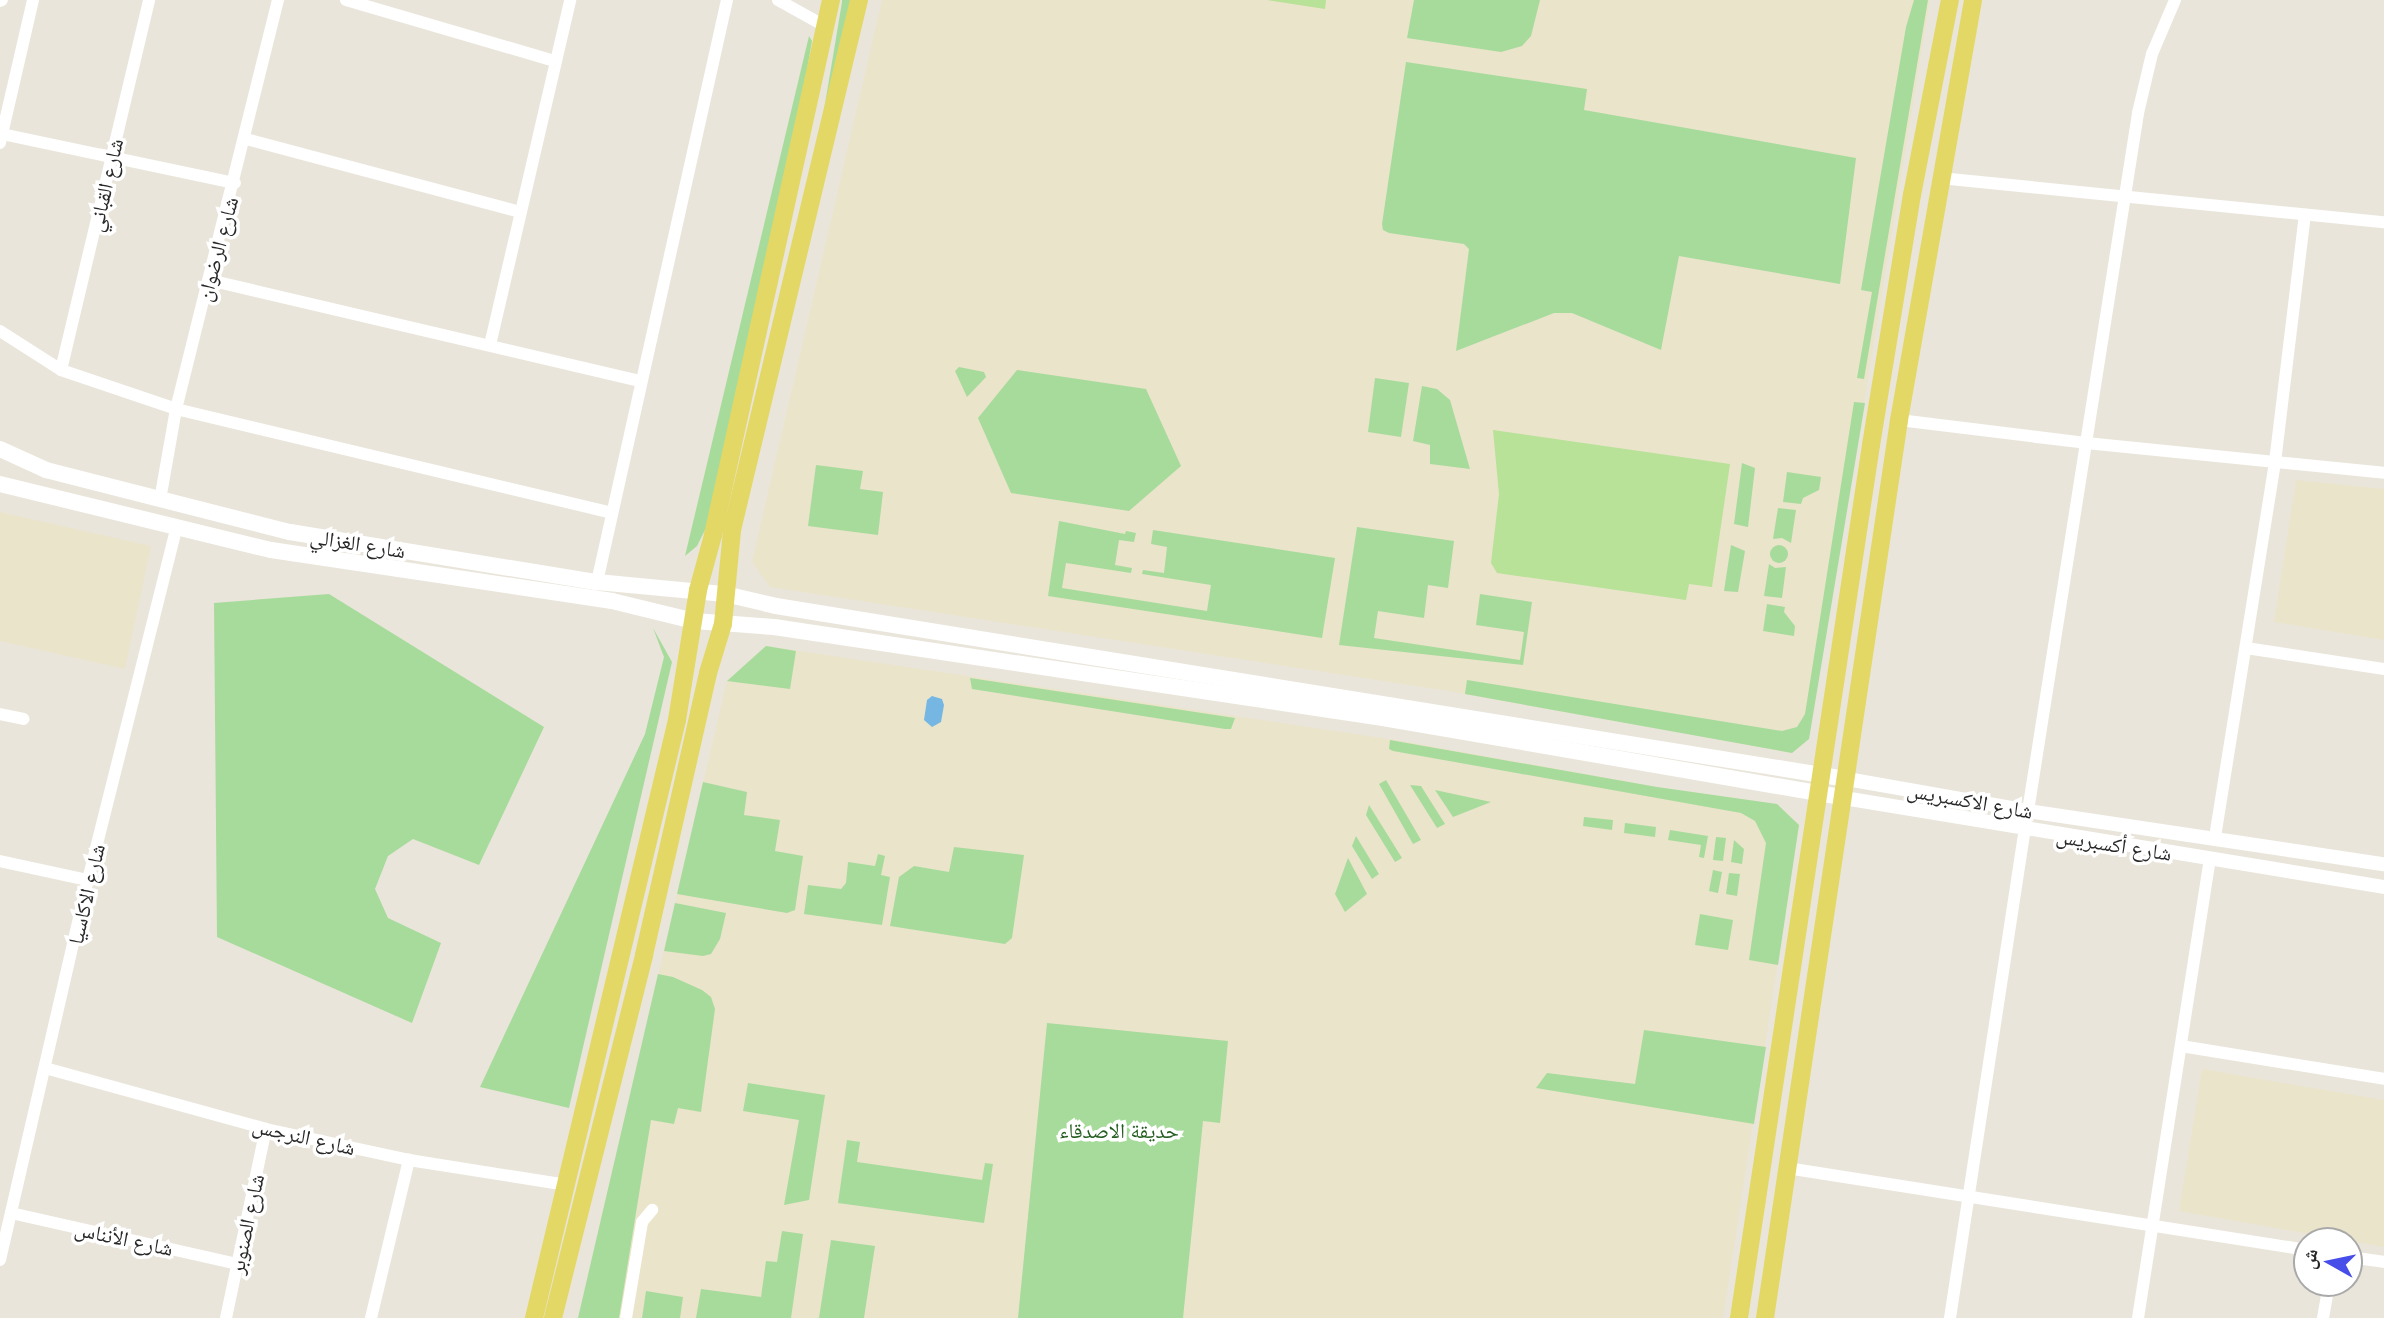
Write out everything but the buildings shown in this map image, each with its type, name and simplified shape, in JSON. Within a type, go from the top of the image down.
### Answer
[{"type":"main road","points":[[534,1318],[677,720],[698,590],[713,536],[831,0]]},
{"type":"main road","points":[[553,1318],[646,943],[708,673],[723,624],[733,530],[859,0]]},
{"type":"main road","points":[[1739,1318],[1912,195],[1950,0]]},
{"type":"main road","points":[[1765,1318],[1899,420],[1973,0]]},
{"type":"main road","points":[[1896,308],[1920,311]]},
{"type":"main road","name":"شارع الغزالي","points":[[0,449],[46,470],[290,532],[597,582],[725,594],[776,606],[1847,779]]},
{"type":"main road","name":"شارع الغزالي","points":[[0,484],[271,550],[612,601],[694,621],[774,627],[1383,718],[1844,799]]},
{"type":"street","points":[[33,0],[1,138],[111,157],[234,183]]},
{"type":"street","name":"شارع القباني","points":[[61,370],[149,0]]},
{"type":"street","name":"شارع الرضوان","points":[[160,500],[176,409],[246,139],[278,0]]},
{"type":"street","points":[[346,0],[555,61]]},
{"type":"street","points":[[490,345],[570,0]]},
{"type":"street","points":[[597,582],[727,0]]},
{"type":"street","points":[[778,0],[825,26]]},
{"type":"street","points":[[2028,811],[2143,84],[2152,54],[2175,0]]},
{"type":"street","points":[[246,139],[520,212]]},
{"type":"street","points":[[1940,178],[2126,199],[2384,222]]},
{"type":"street","points":[[2215,837],[2275,462],[2305,215]]},
{"type":"street","points":[[209,280],[640,381]]},
{"type":"street","points":[[0,331],[61,370],[176,409],[611,513]]},
{"type":"street","points":[[1899,420],[2086,443],[2384,473]]},
{"type":"street","name":"شارع الاكاسيا","points":[[0,1260],[89,880],[176,529]]},
{"type":"street","points":[[2246,648],[2384,669]]},
{"type":"street","points":[[0,714],[23,719]]},
{"type":"street","name":"شارع الاكسبريس","points":[[1847,779],[2028,811],[2384,864]]},
{"type":"street","name":"شارع أكسبريس","points":[[1844,799],[2384,887]]},
{"type":"street","points":[[1950,1318],[2025,830]]},
{"type":"street","points":[[2138,1318],[2210,860]]},
{"type":"street","points":[[0,861],[89,880]]},
{"type":"street","points":[[2181,1046],[2384,1079]]},
{"type":"street","name":"شارع النرجس","points":[[45,1068],[267,1129],[409,1160],[567,1185]]},
{"type":"street","name":"شارع الصنوبر","points":[[226,1318],[267,1129]]},
{"type":"street","points":[[371,1318],[409,1160]]},
{"type":"street","points":[[1787,1168],[2293,1248]]},
{"type":"street","points":[[626,1318],[642,1222],[652,1210]]},
{"type":"street","name":"شارع الأنناس","points":[[11,1213],[237,1264]]},
{"type":"street","points":[[2363,1259],[2384,1262]]},
{"type":"street","points":[[2323,1318],[2327,1297]]},
{"type":"shaded area","points":[[882,0],[1930,0],[1809,739],[1792,753],[1442,690],[770,587],[752,562]]},
{"type":"shaded area","points":[[2296,480],[2384,489],[2384,640],[2274,622]]},
{"type":"shaded area","points":[[0,512],[151,546],[125,669],[0,641]]},
{"type":"shaded area","points":[[766,646],[1396,740],[1657,787],[1777,804],[1799,825],[1723,1318],[578,1318],[727,681]]},
{"type":"shaded area","points":[[2202,1069],[2384,1100],[2384,1247],[2363,1243],[2363,1227],[2293,1227],[2293,1231],[2179,1211]]},
{"type":"green space","points":[[854,0],[817,152],[842,2]]},
{"type":"green space","points":[[1267,0],[1326,0],[1325,9]]},
{"type":"green space","points":[[1414,0],[1540,0],[1531,36],[1522,46],[1501,52],[1407,38]]},
{"type":"green space","points":[[1914,0],[1928,0],[1864,379],[1857,378],[1872,292],[1861,290],[1906,27]]},
{"type":"green space","points":[[809,36],[812,41],[788,178],[706,528],[697,546],[685,556]]},
{"type":"green space","points":[[1406,62],[1587,89],[1584,110],[1856,158],[1840,284],[1679,256],[1661,350],[1572,313],[1554,313],[1456,351],[1469,249],[1464,244],[1383,230]]},
{"type":"green space","points":[[959,367],[984,372],[986,377],[967,397],[955,371]]},
{"type":"green space","points":[[1017,370],[1146,389],[1181,466],[1129,511],[1011,493],[978,418]]},
{"type":"green space","points":[[1375,378],[1409,383],[1401,437],[1368,432]]},
{"type":"green space","points":[[1422,386],[1437,389],[1450,400],[1470,469],[1430,464],[1430,445],[1413,441]]},
{"type":"green space","points":[[1854,402],[1865,403],[1809,739],[1792,753],[1465,694],[1467,680],[1782,731],[1797,727],[1805,714]]},
{"type":"green space","points":[[1493,430],[1730,464],[1712,587],[1689,584],[1686,600],[1497,573],[1491,563],[1499,494]]},
{"type":"green space","points":[[1742,463],[1755,468],[1748,527],[1734,524]]},
{"type":"green space","points":[[816,465],[863,471],[860,489],[883,492],[878,535],[808,526]]},
{"type":"green space","points":[[1787,472],[1821,477],[1819,490],[1803,498],[1801,504],[1783,502]]},
{"type":"green space","points":[[1778,508],[1796,510],[1791,543],[1782,538],[1773,539]]},
{"type":"green space","points":[[1059,521],[1125,534],[1126,531],[1136,533],[1134,542],[1119,540],[1115,565],[1132,568],[1131,573],[1066,563],[1062,588],[1207,611],[1211,585],[1142,574],[1143,570],[1164,573],[1167,547],[1151,544],[1153,530],[1335,558],[1322,638],[1048,596]]},
{"type":"green space","points":[[1357,527],[1454,541],[1448,588],[1428,585],[1424,618],[1378,611],[1374,638],[1520,660],[1524,632],[1476,625],[1480,594],[1532,602],[1523,665],[1339,645]]},
{"type":"green space","points":[[1731,545],[1745,551],[1738,592],[1724,591]]},
{"type":"green space","points":[[1775,545],[1783,545],[1788,554],[1786,561],[1775,563],[1770,558],[1770,550]]},
{"type":"green space","points":[[1769,564],[1775,568],[1786,567],[1782,598],[1764,596]]},
{"type":"green space","points":[[329,594],[544,727],[479,865],[413,839],[388,856],[375,889],[388,918],[441,943],[412,1023],[217,937],[214,603]]},
{"type":"green space","points":[[1767,604],[1785,607],[1784,612],[1795,626],[1794,636],[1763,631]]},
{"type":"green space","points":[[653,628],[672,662],[569,1108],[480,1087],[645,734],[664,657]]},
{"type":"green space","points":[[766,646],[796,651],[790,689],[727,681]]},
{"type":"green space","points":[[970,678],[1235,718],[1231,729],[1225,729],[972,689]]},
{"type":"green space","points":[[1390,740],[1657,787],[1777,804],[1799,825],[1778,965],[1749,960],[1766,843],[1755,821],[1741,813],[1393,751],[1389,749]]},
{"type":"green space","points":[[1386,780],[1421,840],[1413,844],[1379,784]]},
{"type":"green space","points":[[703,782],[747,792],[744,815],[780,820],[775,851],[803,856],[795,910],[787,913],[677,894]]},
{"type":"green space","points":[[1410,785],[1421,786],[1445,824],[1437,828]]},
{"type":"green space","points":[[1435,790],[1491,802],[1453,817]]},
{"type":"green space","points":[[1369,805],[1402,858],[1395,862],[1366,815]]},
{"type":"green space","points":[[1584,817],[1613,820],[1612,830],[1583,826]]},
{"type":"green space","points":[[1625,823],[1656,827],[1655,837],[1624,833]]},
{"type":"green space","points":[[1670,830],[1708,836],[1704,858],[1699,857],[1701,845],[1668,840]]},
{"type":"green space","points":[[1356,836],[1379,874],[1372,879],[1352,846]]},
{"type":"green space","points":[[1716,837],[1726,838],[1723,861],[1713,860]]},
{"type":"green space","points":[[1734,840],[1744,849],[1742,864],[1731,862]]},
{"type":"green space","points":[[954,847],[1024,855],[1012,938],[1005,944],[890,926],[899,877],[914,866],[949,872]]},
{"type":"green space","points":[[878,854],[885,856],[881,875],[890,877],[882,925],[804,914],[808,885],[841,889],[846,883],[848,862],[875,866]]},
{"type":"green space","points":[[1348,858],[1367,894],[1345,912],[1335,894]]},
{"type":"green space","points":[[1713,870],[1722,872],[1718,893],[1709,891]]},
{"type":"green space","points":[[1729,873],[1740,874],[1737,896],[1726,894]]},
{"type":"green space","points":[[675,903],[726,913],[720,939],[711,954],[703,956],[664,951]]},
{"type":"green space","points":[[1700,914],[1733,920],[1728,950],[1695,945]]},
{"type":"green space","points":[[658,974],[673,977],[702,990],[711,997],[715,1009],[701,1112],[678,1108],[674,1124],[651,1120],[619,1318],[578,1318]]},
{"type":"green space","name":"حديقة الاصدقاء","points":[[1047,1023],[1228,1041],[1220,1123],[1203,1121],[1183,1318],[1018,1318]]},
{"type":"green space","points":[[1644,1030],[1766,1047],[1754,1124],[1536,1088],[1547,1073],[1635,1084]]},
{"type":"green space","points":[[748,1083],[825,1095],[809,1200],[784,1205],[799,1120],[743,1111]]},
{"type":"green space","points":[[847,1140],[860,1142],[857,1162],[982,1180],[985,1163],[993,1164],[984,1223],[838,1203]]},
{"type":"green space","points":[[782,1231],[803,1234],[791,1318],[696,1318],[701,1289],[761,1297],[766,1261],[777,1262]]},
{"type":"green space","points":[[831,1240],[875,1246],[864,1318],[819,1318]]},
{"type":"green space","points":[[646,1291],[683,1297],[680,1318],[642,1318]]},
{"type":"water","points":[[932,696],[942,699],[944,705],[941,722],[932,727],[924,720],[927,700]]}]
